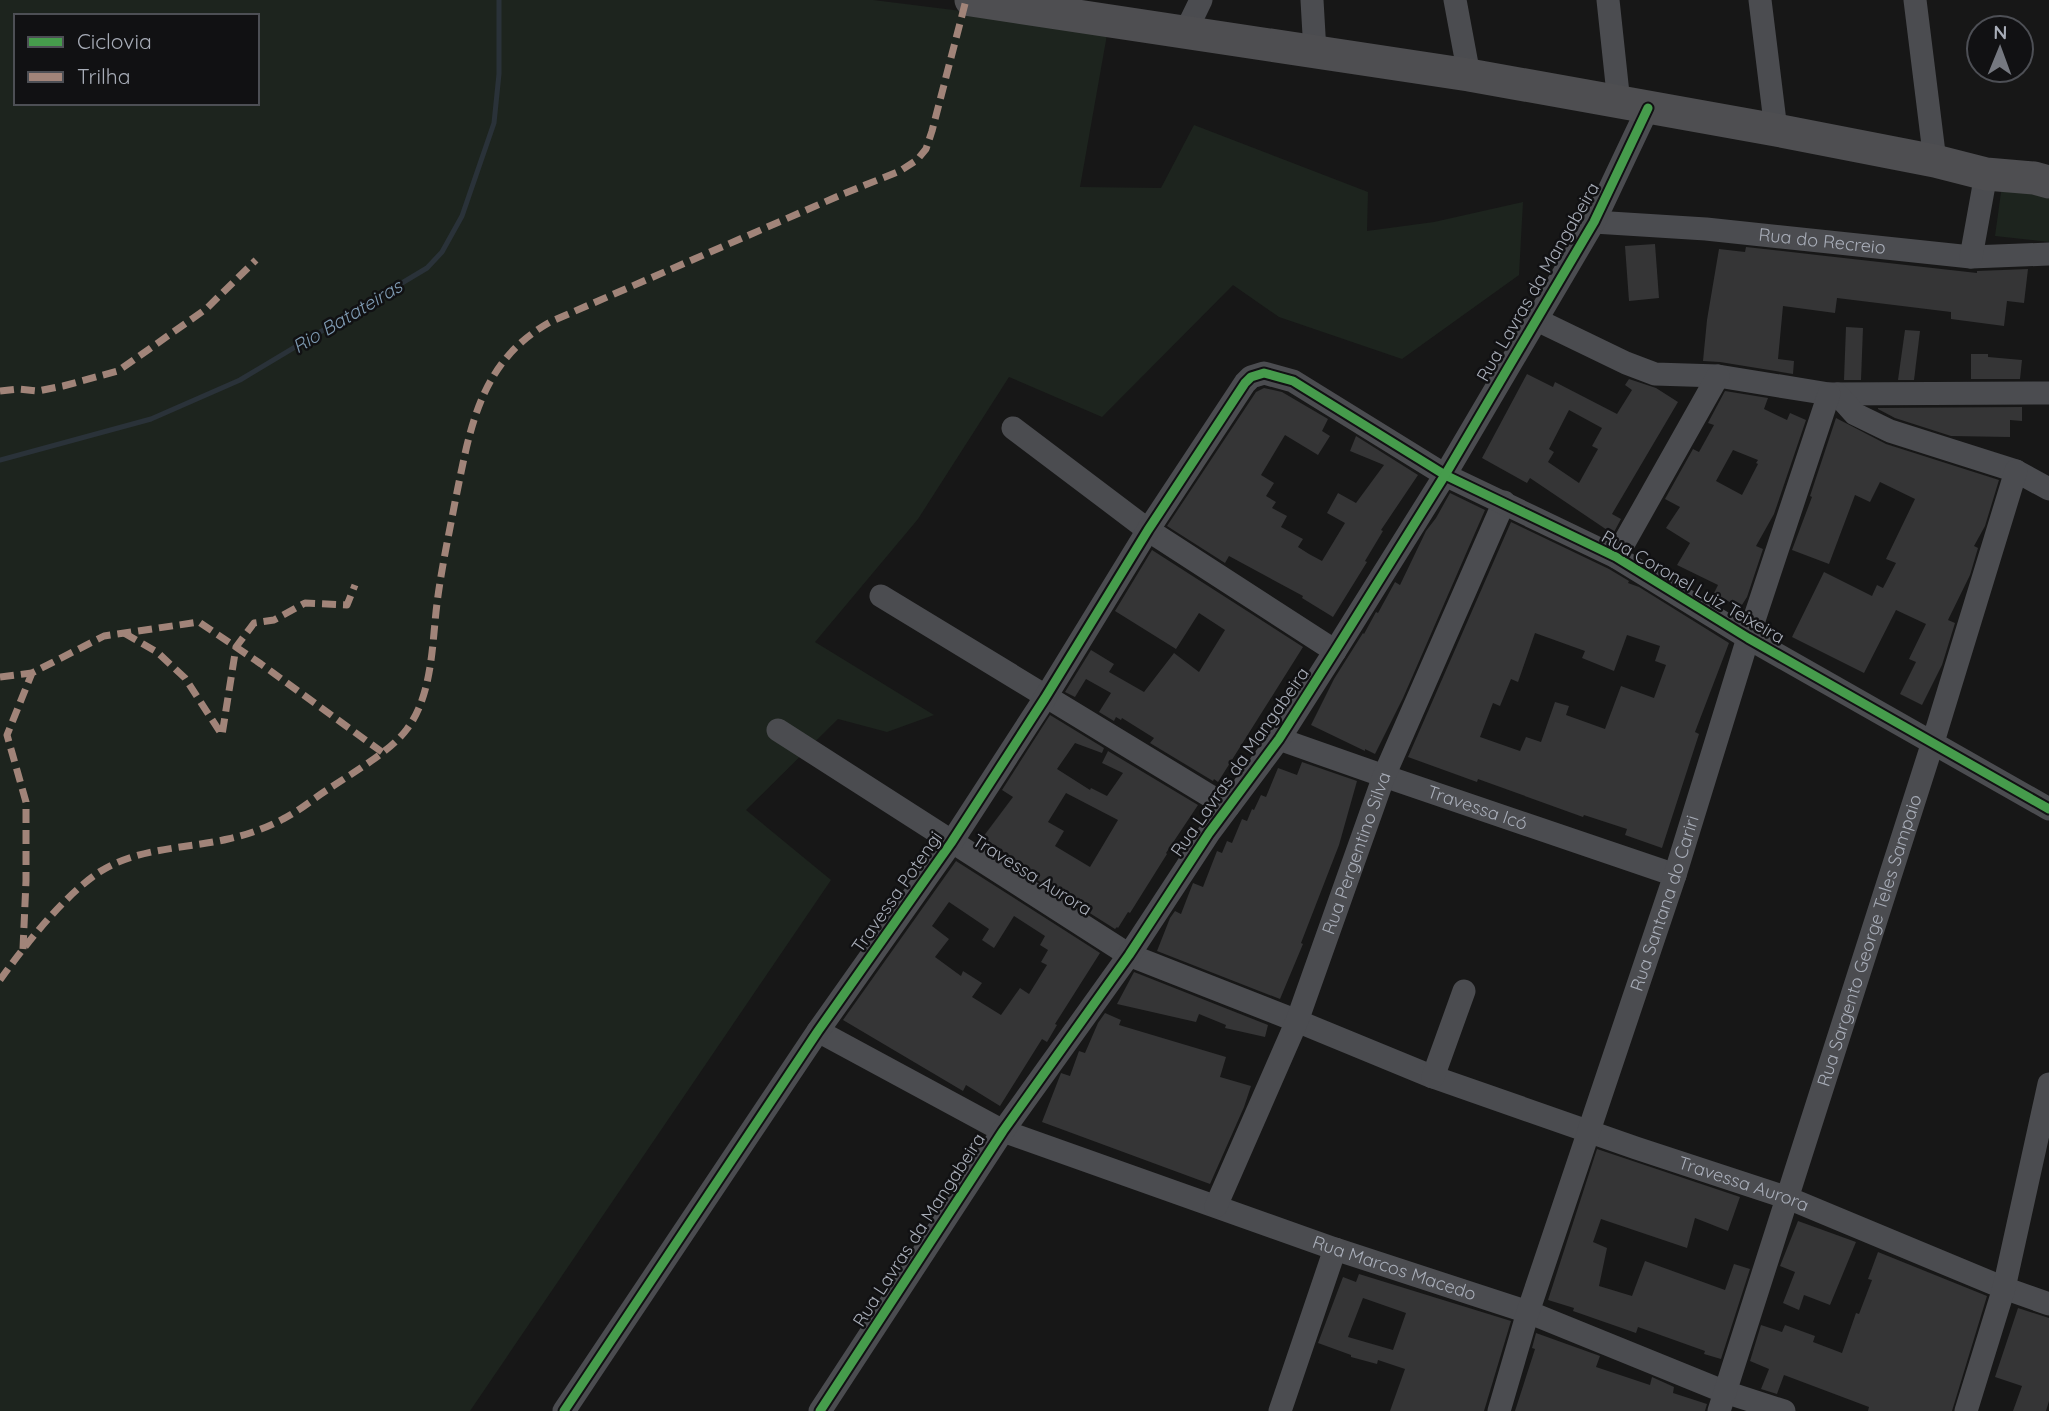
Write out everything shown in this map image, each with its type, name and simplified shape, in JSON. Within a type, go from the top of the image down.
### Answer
[{"type":"highway","points":[[971,0],[1469,75],[1776,130],[1986,174],[2049,182]]},
{"type":"street","points":[[1185,33],[1201,0]]},
{"type":"street","points":[[1312,0],[1315,52]]},
{"type":"street","points":[[1455,0],[1469,75]]},
{"type":"street","points":[[1608,0],[1633,105]]},
{"type":"street","points":[[1760,0],[1776,130]]},
{"type":"street","points":[[1915,0],[1935,162]]},
{"type":"street","name":"Rua Lavras da Mangabeira","points":[[820,1411],[1003,1131],[1129,955],[1209,833],[1279,738],[1446,475],[1594,222],[1633,105]]},
{"type":"street","points":[[1971,257],[1986,174]]},
{"type":"street","name":"Rua do Recreio","points":[[1594,222],[1706,229],[1971,257],[2049,254]]},
{"type":"street","points":[[1537,320],[1655,374],[1717,376],[1833,394],[2049,393]]},
{"type":"street","name":"Rua Coronel Luiz Teixeira","points":[[1245,383],[1251,377],[1264,373],[1293,381],[1446,475],[1616,557],[1748,638],[2049,809]]},
{"type":"street","points":[[1616,557],[1717,376]]},
{"type":"street","name":"Travessa Potengi","points":[[564,1411],[818,1031],[951,842],[1045,698],[1148,530],[1245,383]]},
{"type":"street","points":[[1833,394],[1855,414],[1890,430],[2016,471],[2049,489]]},
{"type":"street","name":"Rua Santana do Cariri","points":[[1499,1411],[1528,1312],[1675,875],[1748,638],[1833,394]]},
{"type":"street","points":[[1013,428],[1148,530],[1335,651]]},
{"type":"street","name":"Rua Sargento George Teles Sampaio","points":[[1722,1401],[1933,742],[2016,471]]},
{"type":"street","name":"Rua Pergentino Silva","points":[[1216,1206],[1297,1021],[1384,776],[1504,502]]},
{"type":"street","points":[[881,596],[1228,807]]},
{"type":"street","name":"Travessa Aurora","points":[[778,730],[1129,955],[1433,1077],[1788,1198],[2004,1289],[2049,1304]]},
{"type":"street","name":"Travessa Icó","points":[[1279,738],[1675,875]]},
{"type":"street","points":[[1433,1077],[1464,991]]},
{"type":"street","name":"Rua Marcos Macedo","points":[[818,1031],[1003,1131],[1335,1249],[1528,1312],[1722,1401],[1784,1411]]},
{"type":"street","points":[[1966,1411],[2004,1289],[2049,1084]]},
{"type":"street","points":[[1280,1411],[1335,1249]]},
{"type":"shaded area","points":[[0,0],[873,0],[1108,29],[1080,187],[1161,188],[1194,125],[1368,192],[1367,231],[1434,222],[1523,202],[1519,275],[1402,359],[1279,317],[1233,285],[1102,417],[1009,377],[918,519],[815,642],[934,715],[887,732],[838,719],[746,810],[831,880],[470,1411],[0,1411]]},
{"type":"shaded area","points":[[2002,185],[2049,199],[2049,242],[1995,236]]},
{"type":"building","points":[[1655,244],[1659,298],[1629,301],[1625,246]]},
{"type":"building","points":[[1746,247],[1977,273],[2028,269],[2024,303],[2007,301],[2004,326],[1951,319],[1951,312],[1837,298],[1835,313],[1783,306],[1778,359],[1794,361],[1793,374],[1703,361],[1719,249],[1745,252]]},
{"type":"building","points":[[1846,327],[1863,328],[1861,380],[1844,380]]},
{"type":"building","points":[[1905,330],[1920,331],[1914,380],[1898,380]]},
{"type":"building","points":[[1971,354],[2022,360],[2020,379],[1971,379]]},
{"type":"building","points":[[1527,374],[1553,387],[1555,382],[1617,414],[1632,390],[1625,385],[1629,379],[1656,388],[1678,402],[1612,514],[1621,519],[1613,534],[1530,478],[1527,483],[1482,458]],"holes":[[[1569,410],[1602,428],[1592,446],[1598,449],[1579,483],[1548,462],[1554,452],[1549,449]]]},
{"type":"building","points":[[1264,388],[1282,392],[1328,419],[1322,431],[1330,436],[1318,455],[1285,435],[1261,475],[1274,483],[1266,496],[1276,502],[1272,508],[1287,516],[1281,527],[1303,539],[1298,547],[1309,554],[1322,561],[1345,523],[1327,513],[1338,493],[1356,503],[1384,465],[1350,451],[1356,436],[1418,475],[1381,530],[1383,531],[1365,561],[1367,562],[1333,617],[1302,598],[1303,596],[1229,556],[1225,563],[1167,526],[1256,392]]},
{"type":"building","points":[[1725,391],[1768,398],[1764,409],[1787,420],[1790,413],[1806,420],[1774,514],[1756,546],[1763,549],[1747,597],[1740,608],[1714,593],[1718,585],[1677,565],[1690,543],[1666,528],[1680,507],[1665,499],[1693,449],[1699,452],[1714,425],[1708,423]],"holes":[[[1733,450],[1758,460],[1742,495],[1716,481]]]},
{"type":"building","points":[[2022,407],[2022,421],[2010,420],[2010,437],[1951,436],[1895,418],[1878,409],[1878,408]]},
{"type":"building","points":[[1836,418],[1886,444],[1999,480],[1985,526],[1974,546],[1978,548],[1970,575],[1948,620],[1955,623],[1942,665],[1922,705],[1900,694],[1916,662],[1909,659],[1926,624],[1896,610],[1864,673],[1792,637],[1824,572],[1872,596],[1877,585],[1883,588],[1896,563],[1886,559],[1915,499],[1880,482],[1870,502],[1855,495],[1829,564],[1792,550],[1812,497],[1810,496]]},
{"type":"building","points":[[1450,493],[1485,510],[1403,698],[1375,754],[1365,751],[1311,725],[1334,679],[1376,612],[1378,613],[1395,582],[1400,585],[1426,531]]},
{"type":"building","points":[[1511,522],[1609,569],[1729,643],[1695,732],[1699,734],[1662,848],[1625,835],[1627,829],[1584,815],[1583,817],[1408,757]],"holes":[[[1535,633],[1585,651],[1582,658],[1614,671],[1627,635],[1660,646],[1655,661],[1666,665],[1654,698],[1621,686],[1605,729],[1566,715],[1569,706],[1555,702],[1541,742],[1526,737],[1520,751],[1480,737],[1493,703],[1500,706],[1511,679],[1518,682]]]},
{"type":"building","points":[[1152,550],[1303,647],[1218,782],[1150,743],[1154,738],[1122,718],[1121,720],[1116,717],[1114,721],[1099,712],[1111,693],[1086,679],[1075,697],[1065,692],[1091,650],[1114,664],[1109,672],[1144,692],[1174,653],[1199,672],[1225,630],[1199,613],[1176,649],[1115,611]]},
{"type":"building","points":[[1050,715],[1104,748],[1102,753],[1075,743],[1057,769],[1090,790],[1091,788],[1107,796],[1123,773],[1102,763],[1108,751],[1198,805],[1130,913],[1128,912],[1115,929],[1009,862],[1012,858],[983,837],[1013,797],[1002,790]],"holes":[[[1066,793],[1118,820],[1090,867],[1055,846],[1064,831],[1048,822]]]},
{"type":"building","points":[[1302,762],[1357,781],[1339,845],[1280,999],[1157,951],[1170,918],[1175,911],[1181,914],[1193,883],[1203,887],[1217,851],[1222,853],[1227,841],[1232,843],[1242,819],[1247,821],[1261,795],[1266,797],[1278,768],[1297,775]]},
{"type":"building","points":[[956,861],[1100,953],[1055,1024],[1057,1025],[1047,1042],[1042,1039],[1000,1106],[966,1085],[963,1091],[843,1020]],"holes":[[[949,902],[989,929],[982,940],[994,948],[1014,916],[1045,936],[1040,945],[1048,950],[1041,962],[1047,965],[1029,994],[1020,988],[1001,1015],[972,997],[982,983],[963,971],[961,976],[935,957],[949,939],[932,926]]]},
{"type":"building","points":[[1134,972],[1268,1025],[1265,1037],[1225,1028],[1226,1025],[1199,1014],[1196,1022],[1117,1004]]},
{"type":"building","points":[[1105,1013],[1121,1020],[1119,1025],[1226,1057],[1220,1077],[1251,1086],[1210,1184],[1042,1122],[1061,1073],[1070,1076],[1079,1051],[1085,1053]]},
{"type":"building","points":[[1597,1149],[1740,1197],[1728,1231],[1695,1218],[1687,1248],[1601,1219],[1593,1242],[1607,1248],[1599,1286],[1632,1296],[1645,1261],[1725,1290],[1734,1264],[1750,1269],[1721,1359],[1638,1327],[1636,1333],[1548,1300]]},
{"type":"building","points":[[1798,1221],[1856,1242],[1830,1305],[1804,1295],[1799,1310],[1783,1303],[1795,1272],[1780,1266]]},
{"type":"building","points":[[1878,1252],[1987,1296],[1952,1411],[1868,1411],[1869,1407],[1784,1375],[1777,1394],[1761,1389],[1769,1369],[1750,1361],[1761,1325],[1782,1332],[1785,1325],[1815,1336],[1813,1342],[1842,1353],[1856,1313],[1859,1314],[1872,1280],[1868,1279]]},
{"type":"building","points":[[1359,1274],[1511,1321],[1484,1411],[1390,1411],[1405,1369],[1378,1360],[1377,1364],[1351,1357],[1318,1343],[1343,1277],[1356,1282]],"holes":[[[1363,1298],[1406,1313],[1393,1350],[1348,1337]]]},
{"type":"building","points":[[2018,1308],[2049,1318],[2049,1401],[2046,1411],[2013,1411],[2022,1386],[1995,1377]]},
{"type":"building","points":[[1536,1333],[1600,1356],[1596,1367],[1650,1385],[1652,1377],[1674,1387],[1673,1393],[1707,1404],[1705,1411],[1515,1411],[1535,1349],[1532,1348]]},
{"type":"waterway","name":"Rio Batateiras","points":[[0,460],[151,419],[240,380],[427,268],[442,252],[462,216],[494,123],[499,74],[499,0]]},
{"type":"marked path","points":[[0,980],[60,906],[101,871],[131,857],[228,839],[270,825],[295,812],[370,762],[400,738],[415,716],[426,688],[442,571],[460,475],[473,424],[493,377],[507,357],[526,338],[550,322],[900,171],[917,160],[926,149],[932,131],[966,0]]},
{"type":"marked path","points":[[0,391],[38,391],[118,371],[206,309],[256,260]]},
{"type":"marked path","points":[[124,633],[157,652],[185,678],[222,735],[236,647],[254,623],[274,620],[305,603],[347,605],[355,585]]},
{"type":"marked path","points":[[23,949],[26,802],[7,735],[32,673],[104,636],[199,622],[382,752]]},
{"type":"marked path","points":[[0,677],[32,673]]},
{"type":"cycle path","points":[[820,1411],[1003,1131],[1129,955],[1209,833],[1279,739],[1335,651],[1445,475],[1594,222],[1648,108]]},
{"type":"cycle path","points":[[564,1411],[818,1031],[951,843],[1045,698],[1148,530],[1251,377],[1264,373],[1293,381],[1445,475],[1616,557],[1748,638],[2049,809]]}]
